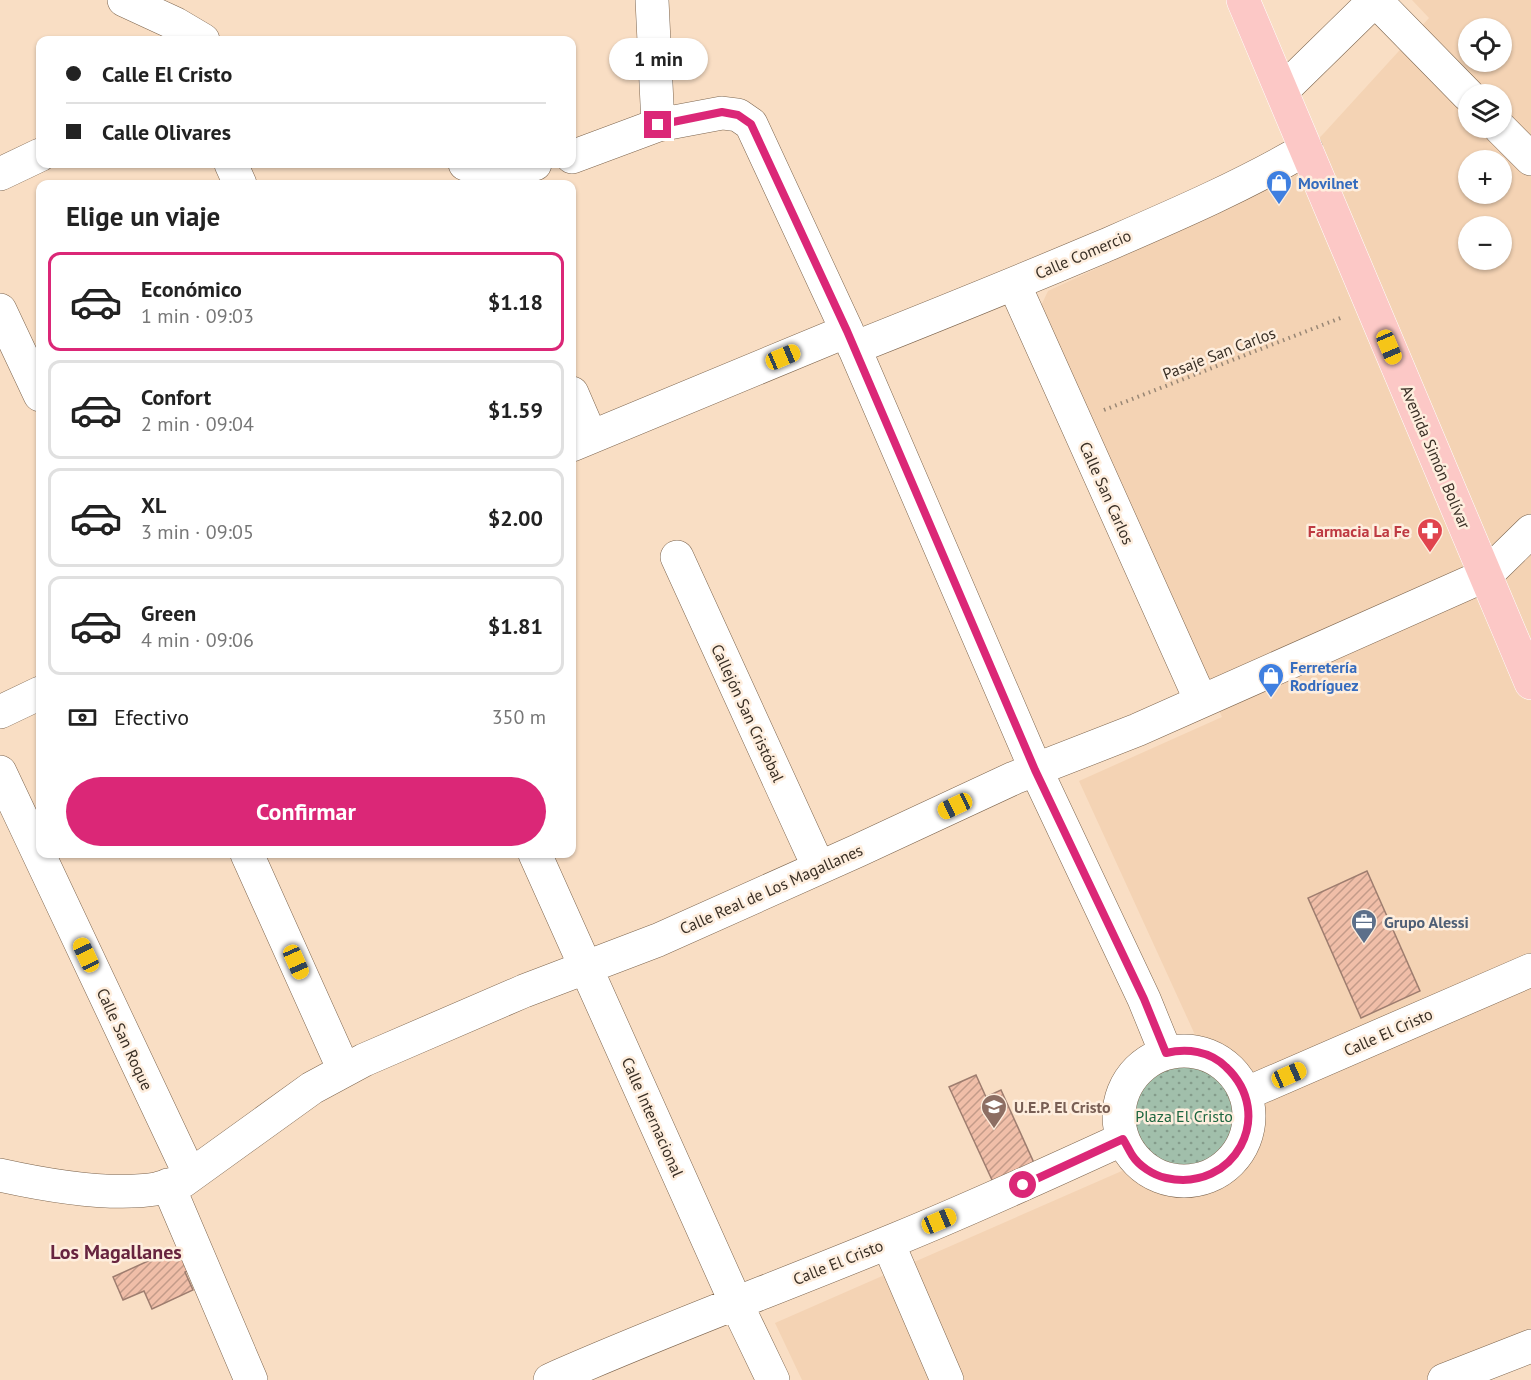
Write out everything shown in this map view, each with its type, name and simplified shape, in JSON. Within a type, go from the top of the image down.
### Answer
[{"type":"main road","name":"Avenida Simón Bolívar","points":[[1243,0],[1531,683]]},
{"type":"street","points":[[124,0],[196,36]]},
{"type":"street","points":[[652,0],[658,125]]},
{"type":"street","points":[[1282,91],[1375,0],[1458,85]]},
{"type":"street","points":[[576,156],[658,125],[722,112],[738,115],[751,124],[850,340],[1035,770],[1144,999],[1166,1053]]},
{"type":"street","points":[[1510,138],[1531,159]]},
{"type":"street","name":"Calle Comercio","points":[[581,441],[850,340],[1014,284],[1206,202],[1306,149]]},
{"type":"street","points":[[0,174],[36,157]]},
{"type":"street","points":[[471,171],[498,168]]},
{"type":"street","name":"Calle San Carlos","points":[[1014,284],[1202,701]]},
{"type":"street","points":[[0,310],[36,386]]},
{"type":"street","points":[[576,414],[581,441]]},
{"type":"street","name":"Calle Real de Los Magallanes","points":[[0,1175],[38,1184],[127,1192],[158,1189],[179,1180],[312,1088],[364,1060],[513,996],[658,940],[1014,778],[1137,730],[1486,575],[1531,531]]},
{"type":"street","name":"Callejón San Cristóbal","points":[[677,557],[819,868]]},
{"type":"street","points":[[0,712],[36,695]]},
{"type":"street","name":"Calle San Roque","points":[[0,772],[36,854]]},
{"type":"street","name":"Calle San Roque","points":[[38,858],[179,1180],[250,1380]]},
{"type":"street","points":[[249,858],[344,1070]]},
{"type":"street","name":"Calle Internacional","points":[[538,858],[736,1303],[773,1380]]},
{"type":"street","name":"Calle El Cristo","points":[[1245,1094],[1531,970]]},
{"type":"street","points":[[1191,1051],[1208,1055],[1222,1063],[1235,1075],[1245,1094],[1248,1122],[1245,1139],[1225,1166],[1210,1175],[1185,1180],[1160,1176],[1145,1168],[1133,1156],[1123,1139],[1119,1126],[1119,1109],[1123,1092],[1131,1077],[1143,1065],[1166,1053],[1191,1051]]},
{"type":"street","name":"Calle El Cristo","points":[[550,1380],[888,1243],[1001,1195],[1123,1139]]},
{"type":"street","points":[[888,1243],[947,1380]]},
{"type":"street","points":[[1444,1380],[1531,1346]]},
{"type":"path","name":"Pasaje San Carlos","points":[[1075,422],[1372,306]]},
{"type":"shaded area","points":[[1412,0],[1531,0],[1531,1340],[1443,1380],[802,1380],[775,1323],[1124,1170],[1170,1190],[1191,1193],[1217,1185],[1238,1168],[1252,1147],[1259,1124],[1256,1098],[1247,1076],[1224,1050],[1196,1037],[1079,781],[1222,717],[1037,314],[1048,291],[1272,187],[1429,18]]},
{"type":"green space","name":"Plaza El Cristo","points":[[1184,1060],[1205,1065],[1223,1077],[1235,1095],[1240,1116],[1235,1137],[1223,1155],[1205,1167],[1184,1172],[1163,1167],[1145,1155],[1133,1137],[1128,1116],[1133,1095],[1145,1077],[1163,1065]]},
{"type":"building","name":"Grupo Alessi","points":[[1367,871],[1420,991],[1361,1018],[1308,898]]},
{"type":"building","name":"U.E.P. El Cristo","points":[[976,1075],[986,1097],[1001,1090],[1034,1163],[993,1182],[949,1087]]},
{"type":"building","points":[[181,1246],[191,1269],[185,1272],[193,1290],[152,1309],[144,1291],[123,1300],[113,1277]]},
{"type":"place","name":"Movilnet","points":[[1279,206]]},
{"type":"place","name":"Farmacia La Fe","points":[[1430,554]]},
{"type":"place","name":"Ferretería Rodríguez","points":[[1271,699]]},
{"type":"place","name":"Grupo Alessi","points":[[1364,945]]},
{"type":"place","name":"U.E.P. El Cristo","points":[[994,1130]]},
{"type":"district","name":"Los Magallanes","points":[[116,1252]]},
{"type":"route","points":[[658,125],[722,112],[738,115],[751,124],[847,331],[1035,770],[1144,999],[1166,1053],[1191,1051],[1208,1055],[1222,1063],[1235,1075],[1244,1089],[1248,1106],[1245,1139],[1225,1166],[1210,1175],[1194,1180],[1176,1180],[1160,1176],[1145,1168],[1133,1156],[1123,1139],[1023,1185]]}]
